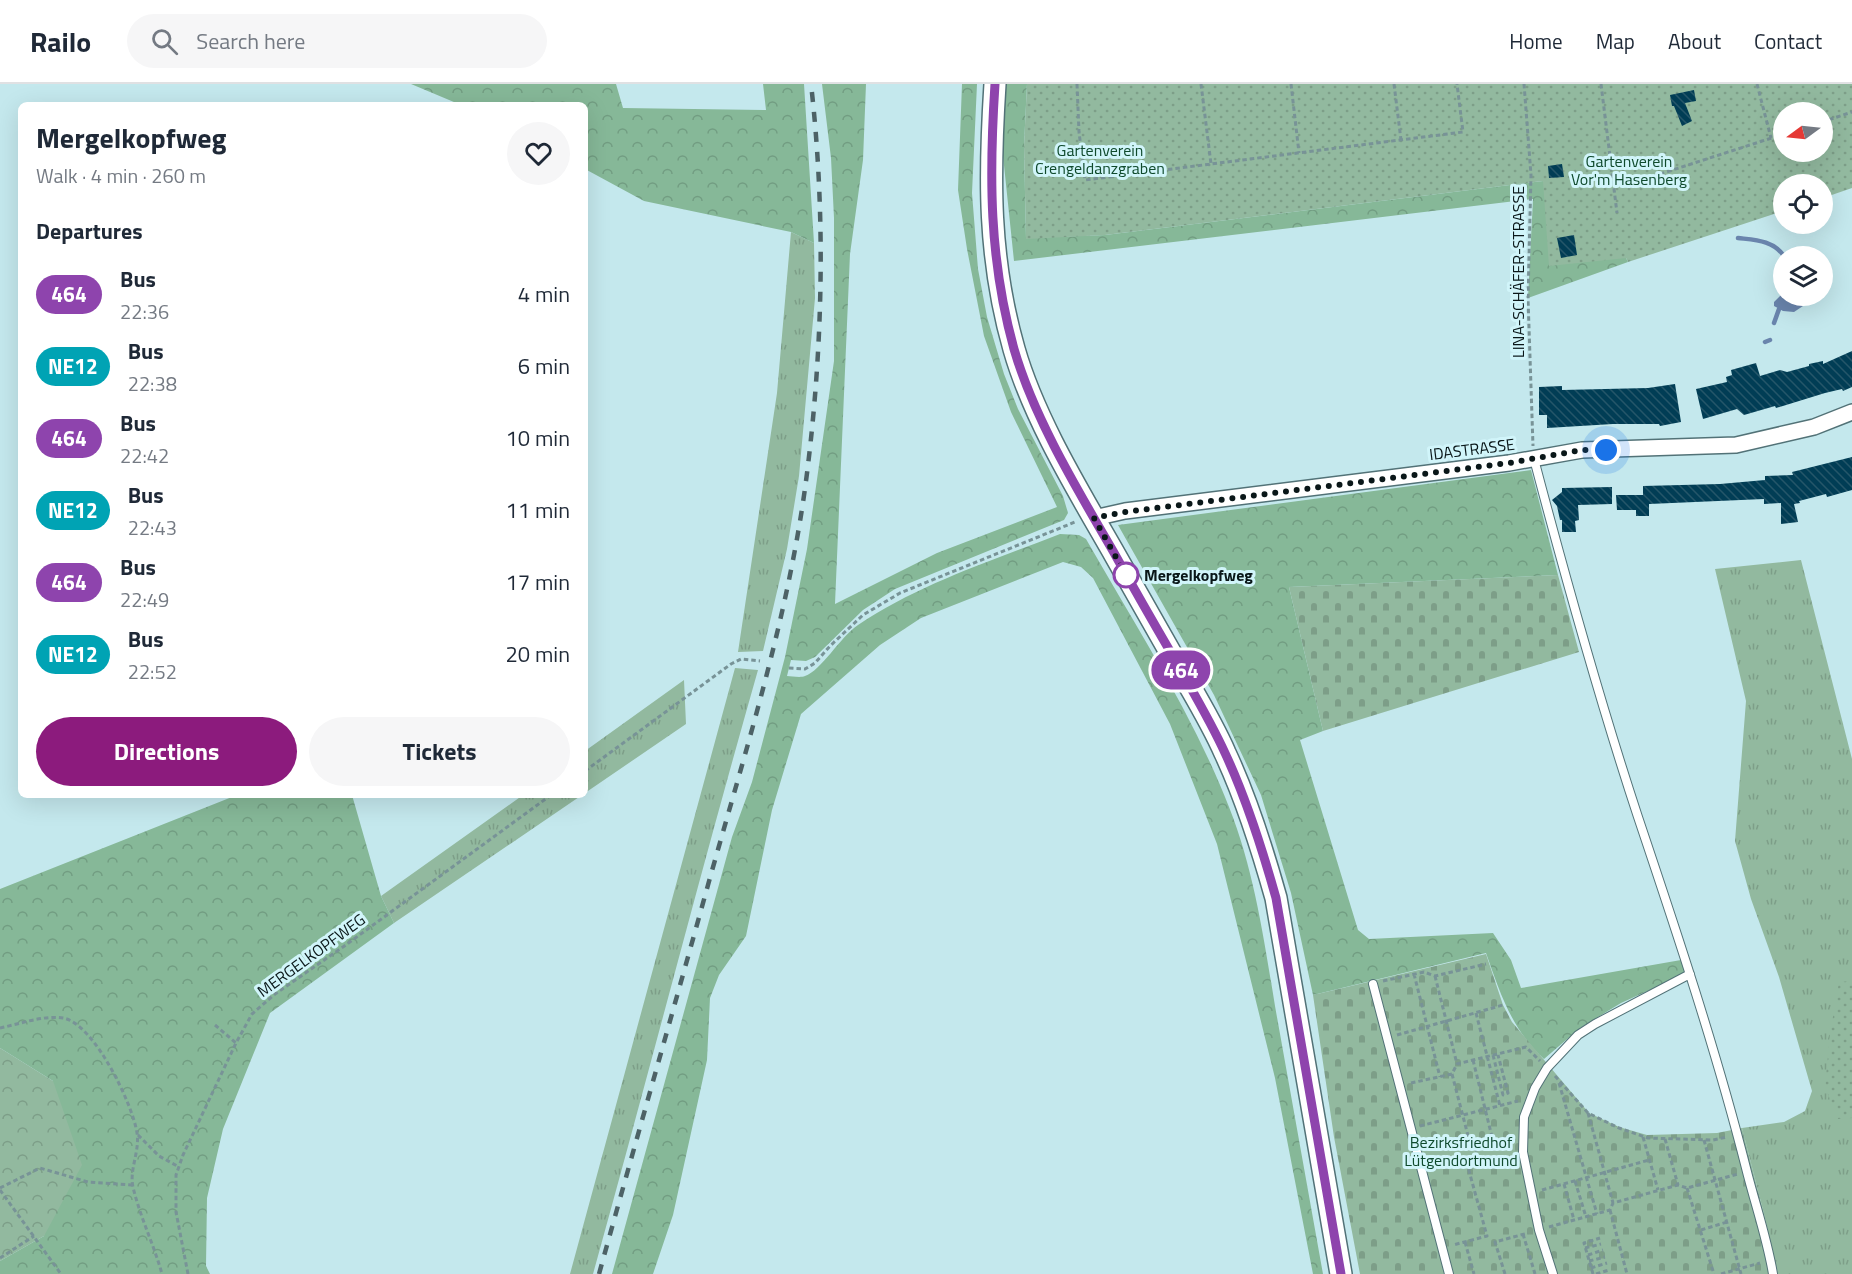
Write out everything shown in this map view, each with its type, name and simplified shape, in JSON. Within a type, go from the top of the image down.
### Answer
[{"type":"street","points":[[995,84],[990,191],[992,233],[1004,310],[1015,351],[1030,392],[1073,482],[1195,696],[1225,752],[1246,801],[1276,898],[1341,1274]]},
{"type":"street","name":"IDASTRASSE","points":[[1094,518],[1125,512],[1534,459],[1582,450],[1736,446],[1814,427],[1852,412]]},
{"type":"lane","points":[[1534,459],[1587,656],[1690,974],[1738,1135],[1773,1274]]},
{"type":"lane","points":[[1552,1274],[1539,1230],[1522,1138],[1524,1117],[1532,1097],[1547,1068],[1561,1051],[1587,1029],[1690,974]]},
{"type":"lane","points":[[1373,984],[1449,1274]]},
{"type":"path","points":[[1077,84],[1079,132],[1085,180],[1463,132],[1457,84]]},
{"type":"path","points":[[1201,84],[1211,164]]},
{"type":"path","points":[[1291,84],[1299,153]]},
{"type":"path","points":[[1394,84],[1401,140]]},
{"type":"path","name":"LINA-SCHÄFER-STRASSE","points":[[1524,84],[1531,175],[1528,298],[1534,459]]},
{"type":"path","points":[[1601,84],[1617,213]]},
{"type":"path","points":[[1613,176],[1618,183],[1626,185],[1771,138],[1757,84]]},
{"type":"path","points":[[1833,118],[1852,112]]},
{"type":"path","points":[[789,668],[805,669],[815,663],[863,615],[900,593],[1071,523],[1094,518]]},
{"type":"path","points":[[588,769],[731,664],[741,659],[760,661]]},
{"type":"path","name":"MERGELKOPFWEG","points":[[188,1274],[176,1212],[175,1185],[179,1167],[236,1043],[252,1014],[262,1004],[547,798]]},
{"type":"path","points":[[1373,984],[1424,972],[1435,976],[1486,964]]},
{"type":"path","points":[[1414,974],[1440,1077]]},
{"type":"path","points":[[1435,976],[1457,1064],[1452,1074],[1472,1151]]},
{"type":"path","points":[[1387,1038],[1503,1005]]},
{"type":"path","points":[[1476,1013],[1500,1106]]},
{"type":"path","points":[[0,1028],[52,1018],[74,1021],[103,1055],[122,1092],[138,1134],[159,1156],[179,1167]]},
{"type":"path","points":[[215,1025],[236,1043]]},
{"type":"path","points":[[1457,1064],[1526,1047],[1588,1113],[1619,1128],[1642,1136],[1665,1139],[1713,1140],[1738,1135]]},
{"type":"path","points":[[1495,1055],[1508,1094],[1503,1095],[1495,1055]]},
{"type":"path","points":[[1473,1060],[1494,1145]]},
{"type":"path","points":[[1399,1086],[1452,1074]]},
{"type":"path","points":[[1558,1080],[1597,1214]]},
{"type":"path","points":[[1411,1128],[1532,1097]]},
{"type":"path","points":[[1588,1113],[1612,1203],[1610,1210],[1628,1274]]},
{"type":"path","points":[[138,1134],[132,1185],[162,1274]]},
{"type":"path","points":[[1642,1136],[1658,1190]]},
{"type":"path","points":[[1422,1172],[1466,1160],[1472,1151],[1522,1138]]},
{"type":"path","points":[[1665,1139],[1678,1185]]},
{"type":"path","points":[[1704,1140],[1741,1274]]},
{"type":"path","points":[[1466,1160],[1487,1236],[1495,1242],[1505,1274]]},
{"type":"path","points":[[1532,1193],[1649,1160]]},
{"type":"path","points":[[62,1274],[0,1189],[40,1168],[88,1182],[132,1185]]},
{"type":"path","points":[[1612,1203],[1678,1185],[1687,1188],[1747,1172]]},
{"type":"path","points":[[1575,1181],[1586,1217]]},
{"type":"path","points":[[1564,1184],[1574,1220]]},
{"type":"path","points":[[1687,1188],[1714,1274]]},
{"type":"path","points":[[1495,1242],[1610,1210]]},
{"type":"path","points":[[1701,1230],[1727,1222]]},
{"type":"path","points":[[1523,1234],[1535,1274]]},
{"type":"path","points":[[0,1258],[34,1235]]},
{"type":"path","points":[[1442,1248],[1487,1236]]},
{"type":"path","points":[[1600,1238],[1584,1243],[1589,1261],[1594,1274],[1609,1270]]},
{"type":"path","points":[[1465,1242],[1474,1274]]},
{"type":"path","points":[[1586,1248],[1601,1244]]},
{"type":"path","points":[[1588,1255],[1603,1250]]},
{"type":"path","points":[[1589,1261],[1605,1257]]},
{"type":"path","points":[[1721,1274],[1771,1260]]},
{"type":"path","points":[[1591,1268],[1607,1263]]},
{"type":"green space","points":[[411,84],[616,84],[623,108],[766,110],[763,84],[804,84],[814,243],[791,232],[644,201],[588,171],[588,102],[454,102]]},
{"type":"green space","points":[[822,84],[866,84],[863,160],[850,254],[835,604],[937,553],[1057,507],[1011,412],[984,336],[958,190],[962,84],[977,84],[972,193],[978,269],[987,317],[1004,374],[1018,409],[1063,496],[1068,513],[1064,520],[895,589],[863,610],[815,657],[806,661],[791,660],[787,676],[803,677],[811,673],[851,630],[881,610],[931,585],[1060,534],[1079,535],[1086,539],[1181,704],[1215,772],[1238,831],[1252,880],[1262,930],[1323,1274],[1313,1274],[1275,1078],[1217,844],[1170,724],[1093,578],[1081,567],[1063,562],[921,618],[880,645],[801,714],[772,810],[746,936],[719,975],[710,998],[707,1060],[673,1215],[653,1274],[612,1274],[732,837],[752,782],[785,657],[807,549],[834,361],[834,218],[831,158]]},
{"type":"green space","points":[[1004,84],[1027,84],[1024,146],[1026,238],[1105,235],[1543,181],[1628,262],[1528,298],[1533,199],[1014,261],[1000,127]]},
{"type":"green space","points":[[1027,84],[1852,84],[1852,188],[1833,195],[1833,174],[1773,174],[1773,214],[1628,262],[1626,258],[1549,266],[1543,181],[1105,235],[1026,239],[1024,146]]},
{"type":"green space","points":[[791,232],[814,243],[815,298],[799,476],[787,549],[763,651],[738,652],[777,393]]},
{"type":"green space","points":[[1531,470],[1558,575],[1289,587],[1323,731],[1300,740],[1358,930],[1369,939],[1493,933],[1511,960],[1521,988],[1681,960],[1685,974],[1621,1003],[1580,1028],[1544,1059],[1523,1036],[1515,1023],[1486,953],[1313,995],[1291,893],[1261,795],[1214,695],[1118,525]]},
{"type":"green space","points":[[1801,560],[1852,759],[1852,1274],[1778,1274],[1742,1128],[1784,1122],[1805,1111],[1812,1091],[1779,977],[1751,899],[1735,841],[1746,701],[1715,569]]},
{"type":"green space","points":[[1558,575],[1579,652],[1323,731],[1289,587]]},
{"type":"green space","points":[[735,668],[758,670],[593,1274],[570,1274]]},
{"type":"green space","points":[[684,680],[686,724],[588,791],[588,749]]},
{"type":"green space","points":[[229,798],[353,798],[381,896],[394,923],[270,1013],[223,1129],[207,1198],[206,1266],[210,1274],[0,1274],[0,1261],[44,1236],[53,1081],[0,1048],[0,889]]},
{"type":"green space","points":[[519,798],[578,798],[394,923],[381,896]]},
{"type":"green space","name":"Bezirksfriedhof Lütgendortmund","points":[[1486,954],[1503,1005],[1512,1022],[1589,1113],[1619,1127],[1647,1135],[1717,1133],[1742,1128],[1778,1274],[1360,1274],[1334,1137],[1313,995]]},
{"type":"green space","points":[[1852,981],[1852,1118],[1838,1119],[1825,1087],[1830,1034],[1839,982]]},
{"type":"green space","points":[[0,1048],[53,1081],[82,1165],[44,1236],[0,1261]]},
{"type":"water","points":[[1774,306],[1803,306],[1794,312],[1783,311]]},
{"type":"building","points":[[1694,90],[1696,101],[1685,103],[1692,121],[1682,126],[1672,106],[1670,95]]},
{"type":"building","points":[[1562,164],[1564,177],[1549,178],[1548,166]]},
{"type":"building","points":[[1574,235],[1577,255],[1561,258],[1557,238]]},
{"type":"building","points":[[1852,351],[1852,387],[1744,415],[1737,409],[1703,419],[1696,389],[1727,382],[1726,377],[1732,375],[1731,370],[1756,363],[1760,376],[1780,370],[1787,372],[1809,366],[1809,364],[1823,361],[1823,364]]},
{"type":"building","points":[[1675,384],[1681,422],[1660,426],[1659,424],[1613,424],[1547,428],[1547,415],[1539,415],[1539,387],[1562,386],[1562,390],[1648,388]]},
{"type":"building","points":[[1852,457],[1852,490],[1799,501],[1800,503],[1794,504],[1798,522],[1781,524],[1781,503],[1764,504],[1764,499],[1649,504],[1649,516],[1636,516],[1636,510],[1617,510],[1616,495],[1643,495],[1643,486],[1765,480],[1765,476],[1793,475],[1792,472]]},
{"type":"building","points":[[1612,487],[1612,504],[1578,505],[1579,520],[1575,521],[1576,532],[1562,532],[1562,520],[1552,500],[1562,492],[1562,488]]},
{"type":"waterway","points":[[1738,238],[1757,240],[1773,246]]},
{"type":"waterway","points":[[1774,323],[1779,309]]},
{"type":"waterway","points":[[1765,342],[1770,340]]},
{"type":"railway","points":[[599,1274],[751,735],[777,634],[798,532],[812,432],[819,332],[819,183],[811,84]]},
{"type":"bus line","name":"464","points":[[995,84],[990,191],[992,233],[1004,310],[1015,351],[1030,392],[1073,482],[1201,706],[1225,752],[1246,801],[1276,898],[1341,1274]]},
{"type":"place","name":"Mergelkopfweg","points":[[1126,575]]},
{"type":"route","points":[[1126,575],[1094,518],[1125,512],[1509,463],[1582,450],[1606,450]]},
{"type":"park label","name":"Gartenverein Crengeldanzgraben","points":[[1100,159]]},
{"type":"park label","name":"Gartenverein Vor'm Hasenberg","points":[[1629,170]]}]
